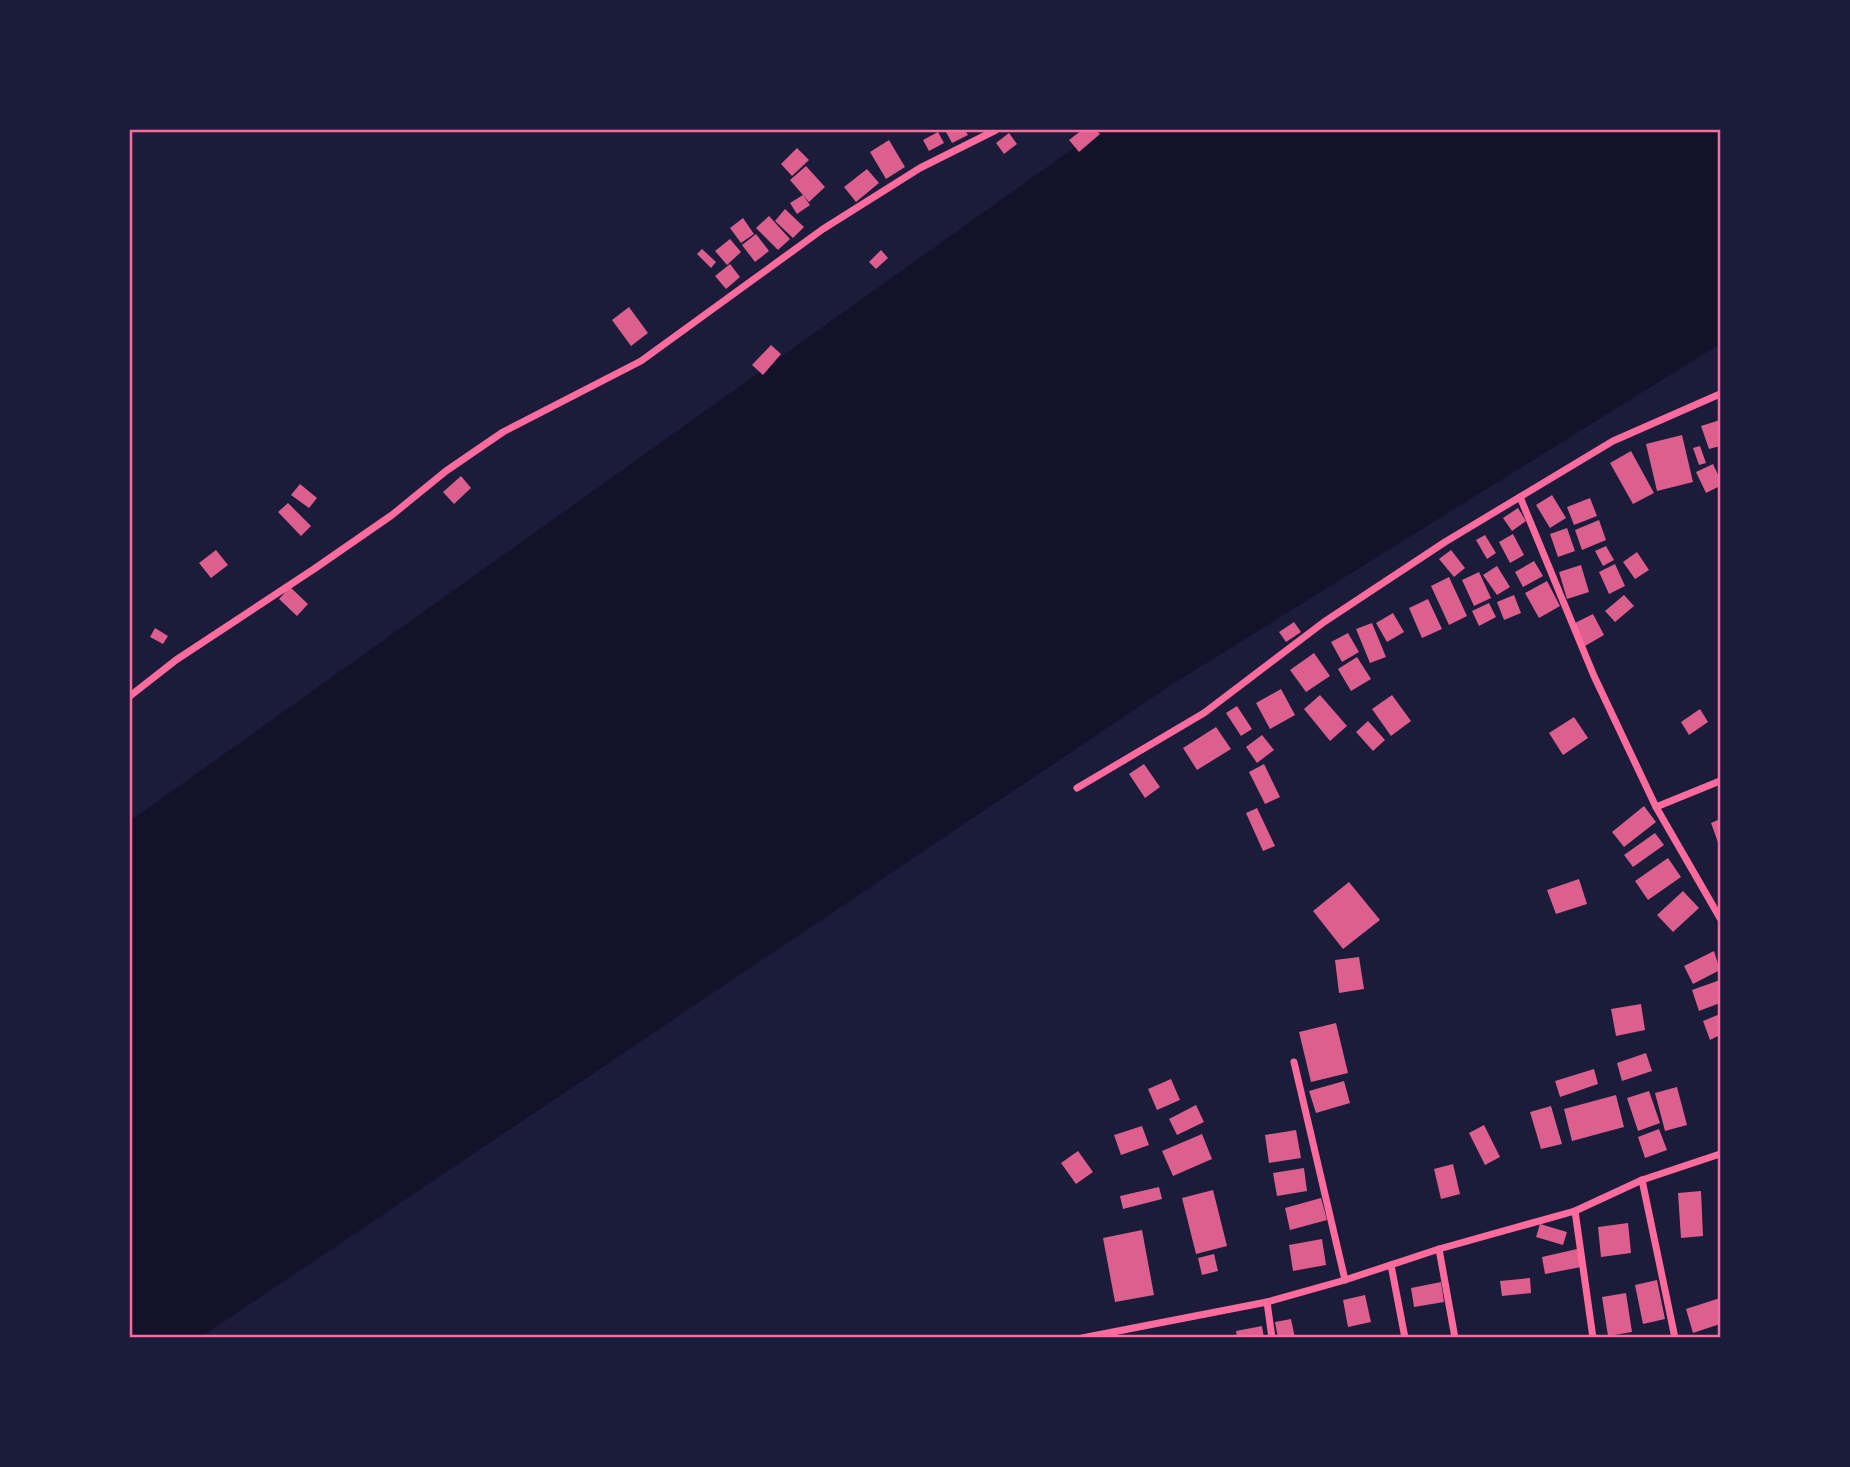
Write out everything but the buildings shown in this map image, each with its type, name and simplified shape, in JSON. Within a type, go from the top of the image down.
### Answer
[{"type":"street","points":[[130,696],[176,660],[392,515],[446,471],[503,432],[641,361],[823,229],[920,168],[996,130]]},
{"type":"street","points":[[1077,788],[1204,713],[1324,622],[1445,542],[1614,441],[1720,394]]},
{"type":"street","points":[[1520,497],[1594,676],[1656,807],[1720,918]]},
{"type":"street","points":[[1656,807],[1720,781]]},
{"type":"street","points":[[1294,1062],[1345,1280]]},
{"type":"street","points":[[1082,1338],[1266,1302],[1345,1280],[1575,1211],[1643,1180],[1720,1154]]},
{"type":"street","points":[[1643,1180],[1675,1338]]},
{"type":"street","points":[[1575,1211],[1593,1338]]},
{"type":"street","points":[[1439,1250],[1455,1338]]},
{"type":"street","points":[[1391,1265],[1405,1338]]},
{"type":"street","points":[[1266,1302],[1272,1338]]},
{"type":"shaded area","points":[[1099,130],[1720,130],[1720,344],[1171,685],[201,1337],[130,1337],[130,821]]}]
